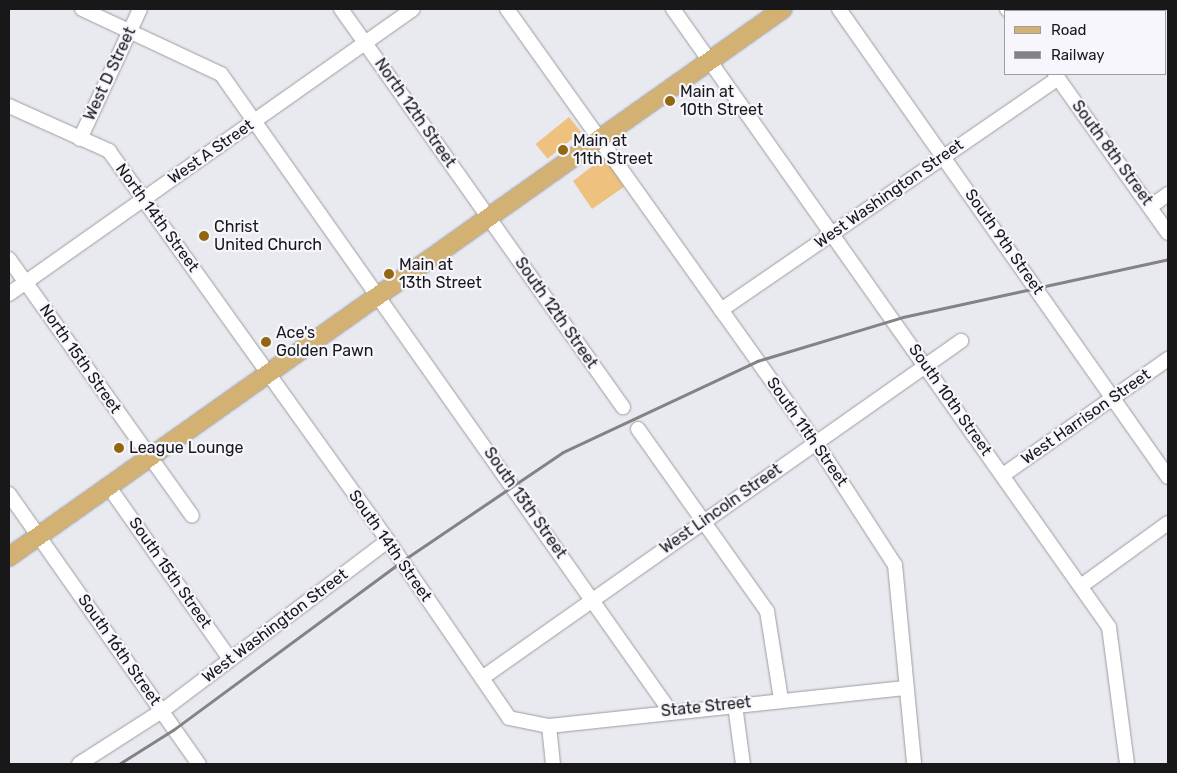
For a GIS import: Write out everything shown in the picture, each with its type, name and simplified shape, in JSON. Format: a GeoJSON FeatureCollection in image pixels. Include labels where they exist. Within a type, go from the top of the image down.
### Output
{"type":"FeatureCollection","features":[{"type":"Feature","properties":{"kind":"main road"},"geometry":{"type":"LineString","coordinates":[[9,557],[380,297],[597,140],[783,9]]}},
{"type":"Feature","properties":{"kind":"street","name":"South 13th Street"},"geometry":{"type":"LineString","coordinates":[[82,9],[221,74],[670,711]]}},
{"type":"Feature","properties":{"kind":"street","name":"West D Street"},"geometry":{"type":"LineString","coordinates":[[80,138],[140,9]]}},
{"type":"Feature","properties":{"kind":"street","name":"North 12th Street"},"geometry":{"type":"LineString","coordinates":[[341,9],[489,218]]}},
{"type":"Feature","properties":{"kind":"street","name":"West A Street"},"geometry":{"type":"LineString","coordinates":[[9,294],[414,9]]}},
{"type":"Feature","properties":{"kind":"street","name":"South 11th Street"},"geometry":{"type":"LineString","coordinates":[[506,9],[597,140],[816,443],[895,564],[914,764]]}},
{"type":"Feature","properties":{"kind":"street","name":"South 10th Street"},"geometry":{"type":"LineString","coordinates":[[673,9],[1109,627],[1127,764]]}},
{"type":"Feature","properties":{"kind":"street","name":"South 9th Street"},"geometry":{"type":"LineString","coordinates":[[839,9],[1168,477]]}},
{"type":"Feature","properties":{"kind":"street","name":"West Washington Street"},"geometry":{"type":"LineString","coordinates":[[721,310],[1056,76]]}},
{"type":"Feature","properties":{"kind":"street","name":"South 8th Street"},"geometry":{"type":"LineString","coordinates":[[1056,76],[1168,232]]}},
{"type":"Feature","properties":{"kind":"street","name":"North 14th Street"},"geometry":{"type":"LineString","coordinates":[[9,106],[109,151],[269,375]]}},
{"type":"Feature","properties":{"kind":"street"},"geometry":{"type":"LineString","coordinates":[[1150,207],[1168,194]]}},
{"type":"Feature","properties":{"kind":"street","name":"South 12th Street"},"geometry":{"type":"LineString","coordinates":[[489,218],[623,408]]}},
{"type":"Feature","properties":{"kind":"street","name":"North 15th Street"},"geometry":{"type":"LineString","coordinates":[[9,259],[192,516]]}},
{"type":"Feature","properties":{"kind":"street","name":"West Lincoln Street"},"geometry":{"type":"LineString","coordinates":[[482,678],[961,341]]}},
{"type":"Feature","properties":{"kind":"street","name":"West Harrison Street"},"geometry":{"type":"LineString","coordinates":[[1003,475],[1168,359]]}},
{"type":"Feature","properties":{"kind":"street","name":"South 14th Street"},"geometry":{"type":"LineString","coordinates":[[269,375],[388,541],[509,718]]}},
{"type":"Feature","properties":{"kind":"street"},"geometry":{"type":"LineString","coordinates":[[638,429],[767,612],[781,699]]}},
{"type":"Feature","properties":{"kind":"street","name":"South 15th Street"},"geometry":{"type":"LineString","coordinates":[[109,487],[230,659]]}},
{"type":"Feature","properties":{"kind":"street","name":"South 16th Street"},"geometry":{"type":"LineString","coordinates":[[9,494],[199,764]]}},
{"type":"Feature","properties":{"kind":"street"},"geometry":{"type":"LineString","coordinates":[[1080,586],[1168,523]]}},
{"type":"Feature","properties":{"kind":"street","name":"West Washington Street"},"geometry":{"type":"LineString","coordinates":[[79,764],[162,711],[388,541]]}},
{"type":"Feature","properties":{"kind":"street","name":"State Street"},"geometry":{"type":"LineString","coordinates":[[509,718],[549,726],[781,699],[906,688]]}},
{"type":"Feature","properties":{"kind":"street"},"geometry":{"type":"LineString","coordinates":[[735,705],[743,764]]}},
{"type":"Feature","properties":{"kind":"street"},"geometry":{"type":"LineString","coordinates":[[549,726],[553,764]]}},
{"type":"Feature","properties":{"kind":"shaded area"},"geometry":{"type":"Polygon","coordinates":[[[569,117],[581,132],[548,159],[536,144],[569,117]]]}},
{"type":"Feature","properties":{"kind":"shaded area"},"geometry":{"type":"Polygon","coordinates":[[[607,155],[624,187],[592,209],[573,181],[607,155]]]}},
{"type":"Feature","properties":{"kind":"railway"},"geometry":{"type":"LineString","coordinates":[[119,764],[173,730],[402,561],[563,452],[757,361],[903,317],[1168,259]]}},
{"type":"Feature","properties":{"kind":"place","name":"Main at 10th Street"},"geometry":{"type":"Point","coordinates":[670,101]}},
{"type":"Feature","properties":{"kind":"place","name":"Main at 11th Street"},"geometry":{"type":"Point","coordinates":[563,150]}},
{"type":"Feature","properties":{"kind":"place","name":"Christ United Church"},"geometry":{"type":"Point","coordinates":[204,236]}},
{"type":"Feature","properties":{"kind":"place","name":"Main at 13th Street"},"geometry":{"type":"Point","coordinates":[389,274]}},
{"type":"Feature","properties":{"kind":"place","name":"Ace's Golden Pawn"},"geometry":{"type":"Point","coordinates":[266,342]}},
{"type":"Feature","properties":{"kind":"place","name":"League Lounge"},"geometry":{"type":"Point","coordinates":[119,448]}}]}
